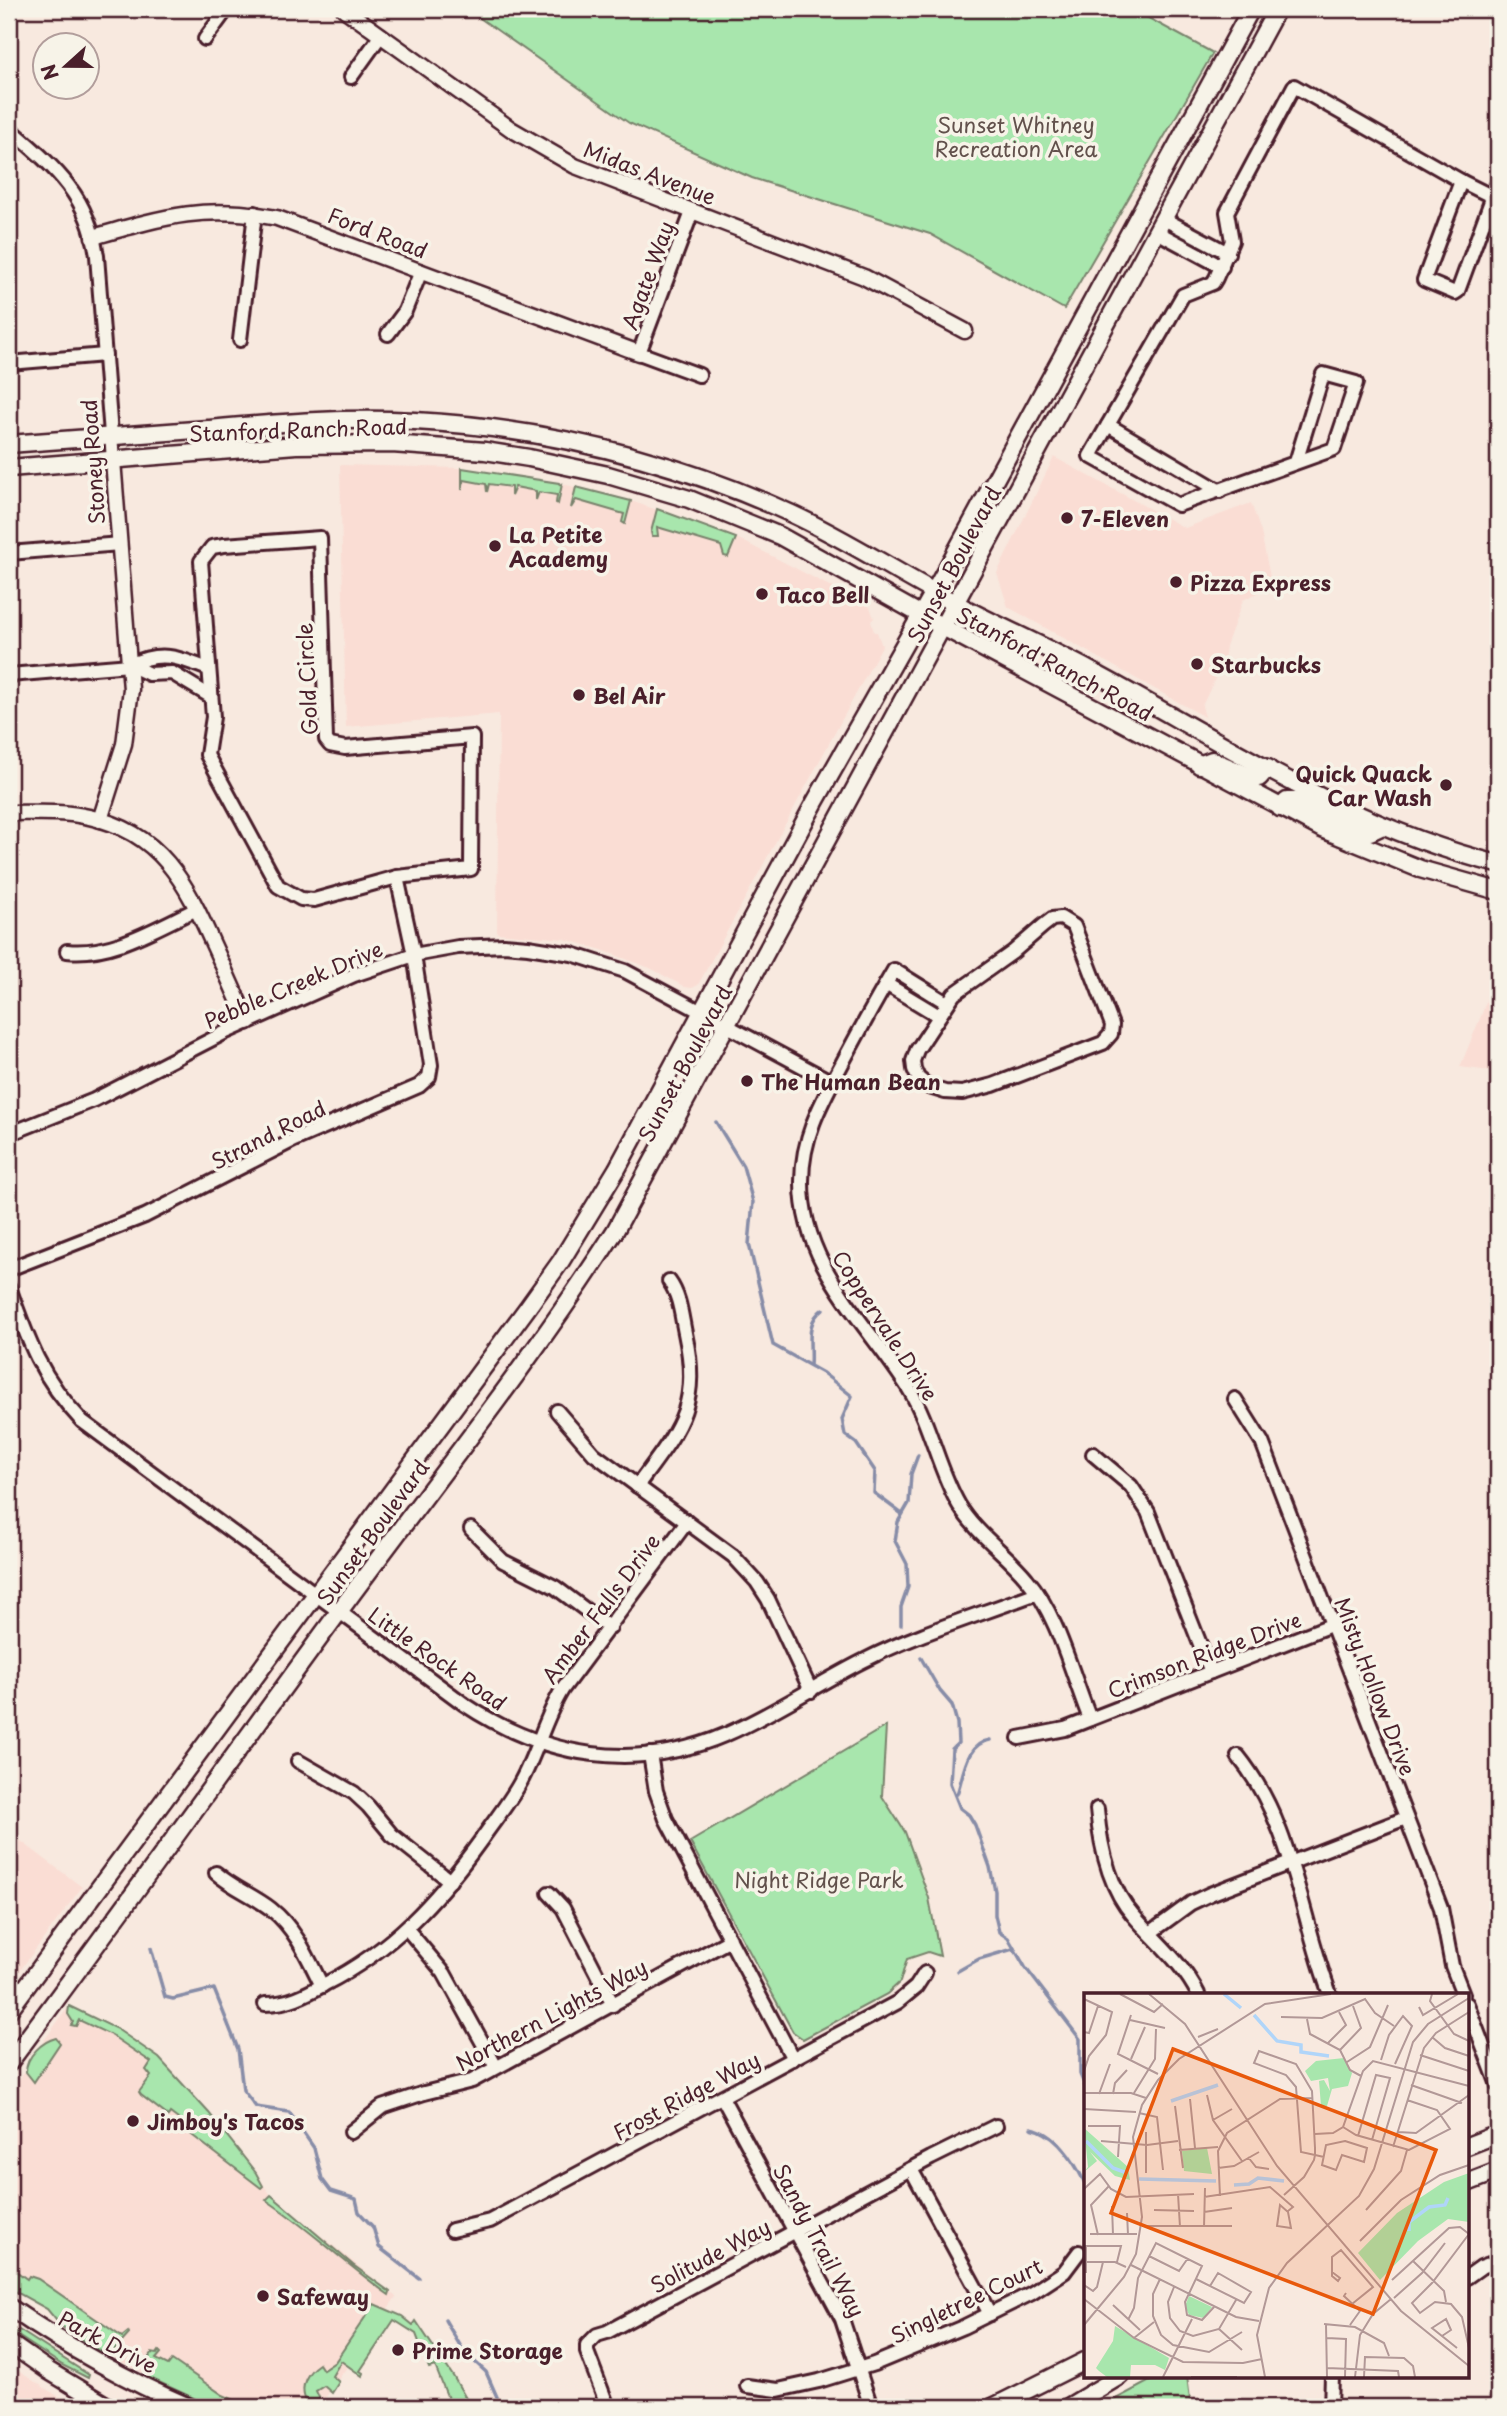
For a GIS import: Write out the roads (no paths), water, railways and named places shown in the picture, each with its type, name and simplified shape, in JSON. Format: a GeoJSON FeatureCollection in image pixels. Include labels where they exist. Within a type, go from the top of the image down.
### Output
{"type":"FeatureCollection","features":[{"type":"Feature","properties":{"kind":"main road","name":"Sunset Boulevard"},"geometry":{"type":"LineString","coordinates":[[9,2010],[561,1261],[617,1169],[820,793],[934,592],[1251,9]]}},
{"type":"Feature","properties":{"kind":"main road","name":"Sunset Boulevard"},"geometry":{"type":"LineString","coordinates":[[9,2063],[585,1278],[643,1182],[1277,9]]}},
{"type":"Feature","properties":{"kind":"main road","name":"Stanford Ranch Road"},"geometry":{"type":"LineString","coordinates":[[9,444],[295,422],[391,420],[491,428],[613,451],[700,477],[801,518],[956,604],[1086,668],[1323,798],[1383,826],[1498,864]]}},
{"type":"Feature","properties":{"kind":"main road","name":"Stanford Ranch Road"},"geometry":{"type":"LineString","coordinates":[[9,468],[296,445],[405,444],[529,458],[573,466],[650,487],[713,508],[780,536],[1199,765],[1366,849],[1420,869],[1498,891]]}},
{"type":"Feature","properties":{"kind":"main road"},"geometry":{"type":"LineString","coordinates":[[613,451],[638,471],[650,487],[700,477]]}},
{"type":"Feature","properties":{"kind":"main road"},"geometry":{"type":"LineString","coordinates":[[1199,765],[1212,760],[1254,778],[1259,778],[1268,768]]}},
{"type":"Feature","properties":{"kind":"main road"},"geometry":{"type":"LineString","coordinates":[[1280,808],[1287,801],[1296,801],[1363,832],[1383,826]]}},
{"type":"Feature","properties":{"kind":"main road"},"geometry":{"type":"LineString","coordinates":[[1468,2146],[1498,2134]]}},
{"type":"Feature","properties":{"kind":"main road"},"geometry":{"type":"LineString","coordinates":[[1468,2183],[1498,2171]]}},
{"type":"Feature","properties":{"kind":"main road","name":"Park Drive"},"geometry":{"type":"LineString","coordinates":[[9,2307],[57,2340],[189,2407]]}},
{"type":"Feature","properties":{"kind":"main road"},"geometry":{"type":"LineString","coordinates":[[9,2343],[109,2407]]}},
{"type":"Feature","properties":{"kind":"main road"},"geometry":{"type":"LineString","coordinates":[[993,2407],[1084,2362]]}},
{"type":"Feature","properties":{"kind":"main road"},"geometry":{"type":"LineString","coordinates":[[1068,2407],[1117,2378]]}},
{"type":"Feature","properties":{"kind":"street"},"geometry":{"type":"LineString","coordinates":[[205,39],[226,9]]}},
{"type":"Feature","properties":{"kind":"street","name":"Midas Avenue"},"geometry":{"type":"LineString","coordinates":[[344,9],[511,129],[575,166],[864,277],[965,331]]}},
{"type":"Feature","properties":{"kind":"street"},"geometry":{"type":"LineString","coordinates":[[351,77],[382,36]]}},
{"type":"Feature","properties":{"kind":"street"},"geometry":{"type":"LineString","coordinates":[[1296,462],[1323,374],[1356,383],[1334,449],[1178,505],[1090,456],[1182,295],[1213,283],[1222,267],[1233,234],[1227,212],[1294,86],[1493,197]]}},
{"type":"Feature","properties":{"kind":"street","name":"Stoney Road"},"geometry":{"type":"LineString","coordinates":[[9,128],[67,182],[81,203],[93,237],[112,436],[131,689],[127,727],[100,820]]}},
{"type":"Feature","properties":{"kind":"street"},"geometry":{"type":"LineString","coordinates":[[1461,181],[1424,280],[1455,293],[1498,182]]}},
{"type":"Feature","properties":{"kind":"street","name":"Agate Way"},"geometry":{"type":"LineString","coordinates":[[639,353],[692,212]]}},
{"type":"Feature","properties":{"kind":"street","name":"Ford Road"},"geometry":{"type":"LineString","coordinates":[[93,237],[186,213],[254,213],[301,225],[639,353]]}},
{"type":"Feature","properties":{"kind":"street"},"geometry":{"type":"LineString","coordinates":[[240,340],[254,213]]}},
{"type":"Feature","properties":{"kind":"street"},"geometry":{"type":"LineString","coordinates":[[1161,226],[1228,253]]}},
{"type":"Feature","properties":{"kind":"street"},"geometry":{"type":"LineString","coordinates":[[1161,226],[1222,267]]}},
{"type":"Feature","properties":{"kind":"street"},"geometry":{"type":"LineString","coordinates":[[388,334],[405,311],[421,271]]}},
{"type":"Feature","properties":{"kind":"street"},"geometry":{"type":"LineString","coordinates":[[639,353],[699,375]]}},
{"type":"Feature","properties":{"kind":"street"},"geometry":{"type":"LineString","coordinates":[[9,363],[105,355]]}},
{"type":"Feature","properties":{"kind":"street"},"geometry":{"type":"LineString","coordinates":[[1108,425],[1220,491]]}},
{"type":"Feature","properties":{"kind":"street","name":"Gold Circle"},"geometry":{"type":"LineString","coordinates":[[320,538],[324,736],[329,744],[345,748],[472,737],[471,869],[397,877],[314,900],[301,899],[278,886],[207,755],[213,717],[208,669],[201,561],[212,547],[320,538]]}},
{"type":"Feature","properties":{"kind":"street"},"geometry":{"type":"LineString","coordinates":[[9,553],[120,544]]}},
{"type":"Feature","properties":{"kind":"street"},"geometry":{"type":"LineString","coordinates":[[9,675],[130,665],[143,658],[166,656],[208,669]]}},
{"type":"Feature","properties":{"kind":"street"},"geometry":{"type":"LineString","coordinates":[[130,665],[149,674],[172,673],[210,696]]}},
{"type":"Feature","properties":{"kind":"street"},"geometry":{"type":"LineString","coordinates":[[9,813],[61,814],[100,820],[136,836],[162,856],[181,879],[197,909],[248,1022]]}},
{"type":"Feature","properties":{"kind":"street"},"geometry":{"type":"LineString","coordinates":[[397,877],[415,955]]}},
{"type":"Feature","properties":{"kind":"street"},"geometry":{"type":"LineString","coordinates":[[67,951],[83,953],[116,945],[197,909]]}},
{"type":"Feature","properties":{"kind":"street"},"geometry":{"type":"LineString","coordinates":[[1061,918],[1074,926],[1078,934],[1112,1025],[1111,1034],[1095,1048],[973,1091],[953,1093],[938,1091],[923,1083],[914,1069],[915,1055],[939,1016],[947,1003],[965,985],[1002,960],[1052,919],[1061,918]]}},
{"type":"Feature","properties":{"kind":"street","name":"Pebble Creek Drive"},"geometry":{"type":"LineString","coordinates":[[9,1134],[94,1100],[248,1022],[364,971],[415,955],[458,947],[504,945],[559,951],[625,971],[832,1082]]}},
{"type":"Feature","properties":{"kind":"street","name":"Strand Road"},"geometry":{"type":"LineString","coordinates":[[9,1269],[157,1211],[294,1140],[419,1086],[429,1077],[431,1065],[415,955]]}},
{"type":"Feature","properties":{"kind":"street","name":"Coppervale Drive"},"geometry":{"type":"LineString","coordinates":[[917,985],[894,970],[814,1117],[804,1154],[803,1200],[811,1241],[837,1290],[910,1390],[960,1506],[986,1540],[1027,1578],[1037,1593],[1054,1627],[1090,1719]]}},
{"type":"Feature","properties":{"kind":"street"},"geometry":{"type":"LineString","coordinates":[[886,984],[939,1016]]}},
{"type":"Feature","properties":{"kind":"street"},"geometry":{"type":"LineString","coordinates":[[909,998],[917,985],[947,1003]]}},
{"type":"Feature","properties":{"kind":"street"},"geometry":{"type":"LineString","coordinates":[[637,1486],[673,1436],[686,1409],[690,1393],[692,1378],[689,1349],[679,1301],[669,1281]]}},
{"type":"Feature","properties":{"kind":"street","name":"Little Rock Road"},"geometry":{"type":"LineString","coordinates":[[9,1287],[41,1369],[82,1421],[483,1716],[504,1729],[571,1752],[611,1756],[650,1754],[681,1749],[728,1734],[811,1692],[867,1659],[1037,1593]]}},
{"type":"Feature","properties":{"kind":"street","name":"Misty Hollow Drive"},"geometry":{"type":"LineString","coordinates":[[1236,1399],[1262,1442],[1441,1908],[1450,1959],[1463,1993]]}},
{"type":"Feature","properties":{"kind":"street"},"geometry":{"type":"LineString","coordinates":[[557,1411],[594,1454],[733,1556],[757,1582],[776,1615],[811,1692]]}},
{"type":"Feature","properties":{"kind":"street"},"geometry":{"type":"LineString","coordinates":[[1093,1454],[1131,1486],[1148,1512],[1211,1672]]}},
{"type":"Feature","properties":{"kind":"street","name":"Amber Falls Drive"},"geometry":{"type":"LineString","coordinates":[[265,2004],[297,1999],[372,1957],[407,1929],[450,1881],[519,1785],[557,1698],[687,1522]]}},
{"type":"Feature","properties":{"kind":"street"},"geometry":{"type":"LineString","coordinates":[[471,1529],[503,1561],[555,1587],[610,1628]]}},
{"type":"Feature","properties":{"kind":"street","name":"Crimson Ridge Drive"},"geometry":{"type":"LineString","coordinates":[[1019,1738],[1052,1733],[1331,1625]]}},
{"type":"Feature","properties":{"kind":"street"},"geometry":{"type":"LineString","coordinates":[[650,1754],[656,1791],[666,1819],[793,2059]]}},
{"type":"Feature","properties":{"kind":"street"},"geometry":{"type":"LineString","coordinates":[[1238,1756],[1261,1788],[1291,1862],[1301,1890],[1315,1952],[1330,1993]]}},
{"type":"Feature","properties":{"kind":"street"},"geometry":{"type":"LineString","coordinates":[[298,1761],[354,1793],[392,1835],[450,1881]]}},
{"type":"Feature","properties":{"kind":"street"},"geometry":{"type":"LineString","coordinates":[[1097,1809],[1099,1831],[1110,1871],[1130,1913],[1182,1968],[1197,1993]]}},
{"type":"Feature","properties":{"kind":"street"},"geometry":{"type":"LineString","coordinates":[[1150,1933],[1191,1903],[1406,1818]]}},
{"type":"Feature","properties":{"kind":"street"},"geometry":{"type":"LineString","coordinates":[[216,1873],[272,1910],[285,1923],[306,1951],[322,1986]]}},
{"type":"Feature","properties":{"kind":"street"},"geometry":{"type":"LineString","coordinates":[[549,1893],[563,1908],[613,2005]]}},
{"type":"Feature","properties":{"kind":"street"},"geometry":{"type":"LineString","coordinates":[[407,1929],[449,1980],[496,2067]]}},
{"type":"Feature","properties":{"kind":"street","name":"Northern Lights Way"},"geometry":{"type":"LineString","coordinates":[[351,2132],[382,2107],[462,2084],[730,1940]]}},
{"type":"Feature","properties":{"kind":"street","name":"Frost Ridge Way"},"geometry":{"type":"LineString","coordinates":[[452,2230],[490,2221],[898,2002],[916,1987],[925,1973]]}},
{"type":"Feature","properties":{"kind":"street"},"geometry":{"type":"LineString","coordinates":[[1468,2007],[1498,2085]]}},
{"type":"Feature","properties":{"kind":"street","name":"Sandy Trail Way"},"geometry":{"type":"LineString","coordinates":[[722,2097],[842,2319],[871,2407]]}},
{"type":"Feature","properties":{"kind":"street","name":"Solitude Way"},"geometry":{"type":"LineString","coordinates":[[608,2407],[588,2359],[587,2345],[591,2339],[996,2126]]}},
{"type":"Feature","properties":{"kind":"street"},"geometry":{"type":"LineString","coordinates":[[911,2169],[990,2314]]}},
{"type":"Feature","properties":{"kind":"street","name":"Singletree Court"},"geometry":{"type":"LineString","coordinates":[[747,2386],[779,2390],[859,2369],[941,2337],[1050,2283],[1064,2272],[1079,2252]]}},
{"type":"Feature","properties":{"kind":"street"},"geometry":{"type":"LineString","coordinates":[[1468,2276],[1481,2267],[1498,2261]]}},
{"type":"Feature","properties":{"kind":"street"},"geometry":{"type":"LineString","coordinates":[[1331,2407],[1332,2378]]}},
{"type":"Feature","properties":{"kind":"waterway"},"geometry":{"type":"LineString","coordinates":[[716,1122],[743,1166],[753,1202],[749,1244],[773,1345],[823,1373],[852,1396],[842,1419],[845,1435],[856,1443],[875,1471],[874,1493],[902,1514]]}},
{"type":"Feature","properties":{"kind":"waterway"},"geometry":{"type":"LineString","coordinates":[[810,1365],[811,1327],[823,1309]]}},
{"type":"Feature","properties":{"kind":"waterway"},"geometry":{"type":"LineString","coordinates":[[901,1625],[901,1607],[908,1587],[907,1564],[895,1541],[898,1522],[909,1503],[911,1474],[918,1455]]}},
{"type":"Feature","properties":{"kind":"waterway"},"geometry":{"type":"LineString","coordinates":[[921,1658],[940,1691],[952,1705],[957,1723],[958,1743],[952,1749],[950,1783],[960,1808],[969,1815],[975,1825],[990,1867],[999,1932],[1008,1938],[1025,1967],[1080,2039],[1080,2074],[1084,2084]]}},
{"type":"Feature","properties":{"kind":"waterway"},"geometry":{"type":"LineString","coordinates":[[957,1794],[970,1754],[975,1747],[990,1740]]}},
{"type":"Feature","properties":{"kind":"waterway"},"geometry":{"type":"LineString","coordinates":[[151,1948],[165,1997],[173,1999],[214,1989],[238,2049],[243,2090],[256,2107],[289,2112],[314,2148],[322,2179],[331,2191],[356,2199],[359,2212],[373,2227],[379,2247],[419,2278]]}},
{"type":"Feature","properties":{"kind":"waterway"},"geometry":{"type":"LineString","coordinates":[[958,1971],[979,1959],[1013,1949]]}},
{"type":"Feature","properties":{"kind":"waterway"},"geometry":{"type":"LineString","coordinates":[[1031,2128],[1049,2136],[1064,2149],[1084,2181]]}},
{"type":"Feature","properties":{"kind":"waterway"},"geometry":{"type":"LineString","coordinates":[[445,2320],[464,2352],[486,2372],[497,2397],[498,2407]]}},
{"type":"Feature","properties":{"kind":"place","name":"7-Eleven"},"geometry":{"type":"Point","coordinates":[1067,518]}},
{"type":"Feature","properties":{"kind":"place","name":"La Petite Academy"},"geometry":{"type":"Point","coordinates":[495,546]}},
{"type":"Feature","properties":{"kind":"place","name":"Pizza Express"},"geometry":{"type":"Point","coordinates":[1176,582]}},
{"type":"Feature","properties":{"kind":"place","name":"Taco Bell"},"geometry":{"type":"Point","coordinates":[762,594]}},
{"type":"Feature","properties":{"kind":"place","name":"Starbucks"},"geometry":{"type":"Point","coordinates":[1197,664]}},
{"type":"Feature","properties":{"kind":"place","name":"Bel Air"},"geometry":{"type":"Point","coordinates":[579,695]}},
{"type":"Feature","properties":{"kind":"place","name":"Quick Quack Car Wash"},"geometry":{"type":"Point","coordinates":[1446,785]}},
{"type":"Feature","properties":{"kind":"place","name":"The Human Bean"},"geometry":{"type":"Point","coordinates":[747,1081]}},
{"type":"Feature","properties":{"kind":"place","name":"Jimboy's Tacos"},"geometry":{"type":"Point","coordinates":[133,2121]}},
{"type":"Feature","properties":{"kind":"place","name":"Safeway"},"geometry":{"type":"Point","coordinates":[263,2296]}},
{"type":"Feature","properties":{"kind":"place","name":"Prime Storage"},"geometry":{"type":"Point","coordinates":[398,2350]}},
{"type":"Feature","properties":{"kind":"park label","name":"Sunset Whitney Recreation Area"},"geometry":{"type":"Point","coordinates":[1016,136]}},
{"type":"Feature","properties":{"kind":"park label","name":"Night Ridge Park"},"geometry":{"type":"Point","coordinates":[819,1879]}}]}
